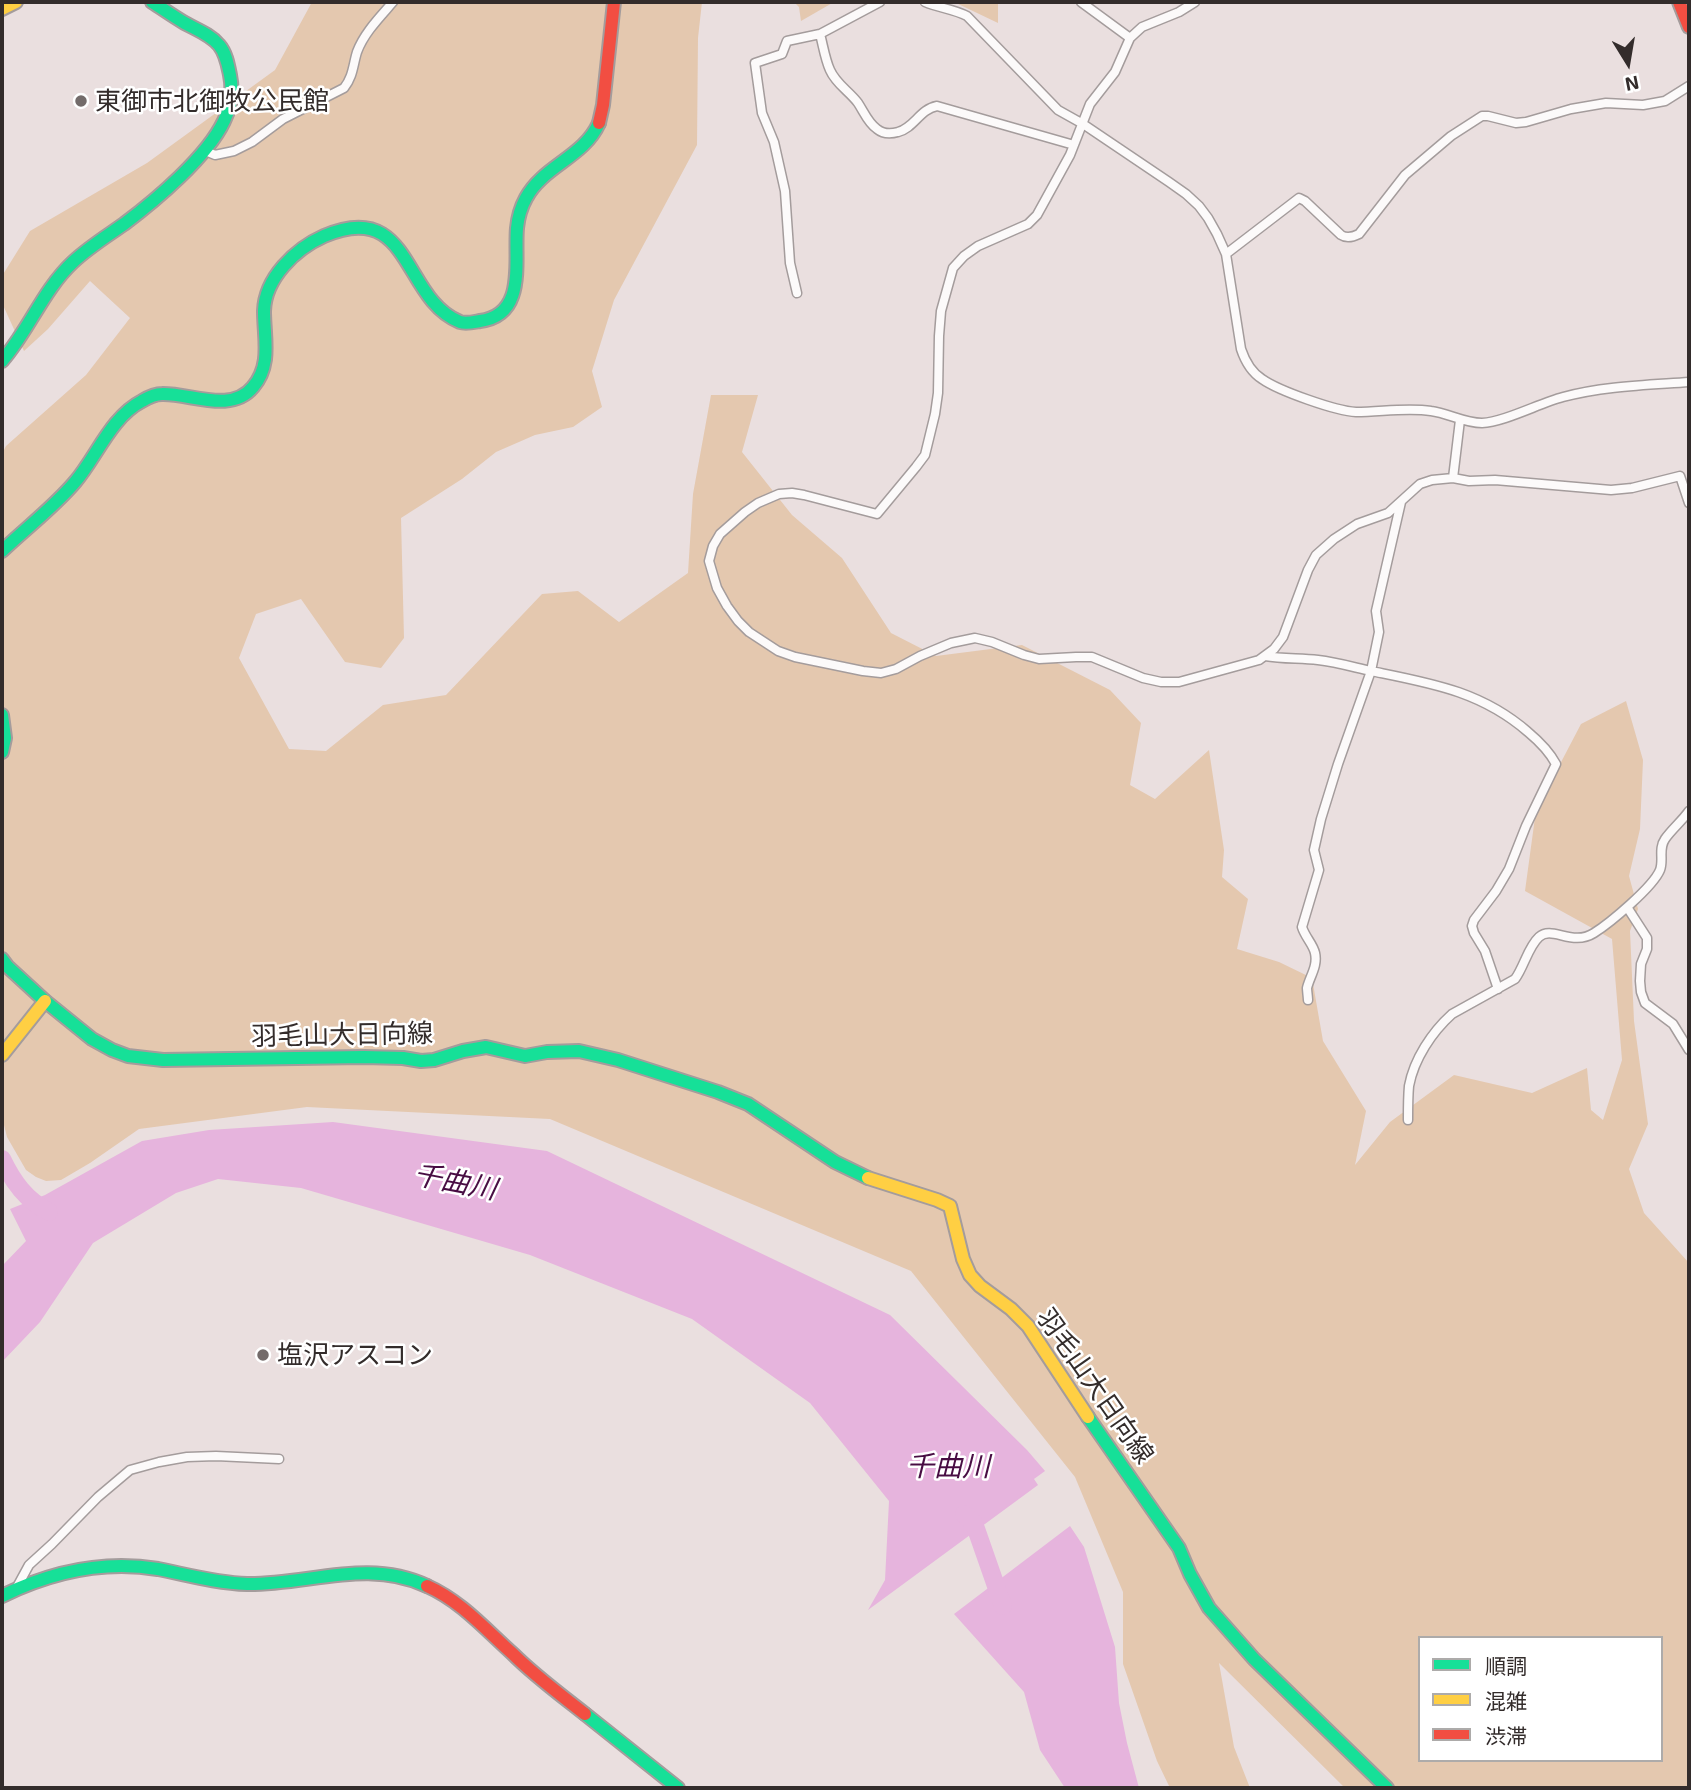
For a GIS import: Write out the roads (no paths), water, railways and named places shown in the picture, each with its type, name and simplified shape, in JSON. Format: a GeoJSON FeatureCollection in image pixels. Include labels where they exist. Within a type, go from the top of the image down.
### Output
{"type":"FeatureCollection","features":[{"type":"Feature","properties":{"kind":"main road"},"geometry":{"type":"LineString","coordinates":[[2,9],[16,2]]}},
{"type":"Feature","properties":{"kind":"main road"},"geometry":{"type":"LineString","coordinates":[[2,361],[70,265],[136,215],[203,150],[216,136],[224,121],[231,96],[227,58],[219,46],[206,35],[152,2]]}},
{"type":"Feature","properties":{"kind":"main road"},"geometry":{"type":"LineString","coordinates":[[2,551],[66,492],[92,460],[111,429],[134,405],[153,395],[223,400],[242,397],[251,389],[258,380],[266,359],[265,301],[276,275],[289,260],[325,236],[355,226],[377,229],[397,246],[434,304],[444,315],[456,321],[480,323],[504,309],[516,289],[517,226],[527,196],[546,175],[585,144],[600,121],[614,2]]}},
{"type":"Feature","properties":{"kind":"main road"},"geometry":{"type":"LineString","coordinates":[[1679,2],[1689,27]]}},
{"type":"Feature","properties":{"kind":"main road"},"geometry":{"type":"LineString","coordinates":[[2,715],[5,738],[2,752]]}},
{"type":"Feature","properties":{"kind":"main road","name":"羽毛山大日向線"},"geometry":{"type":"LineString","coordinates":[[2,959],[45,1001],[92,1039],[112,1051],[128,1056],[144,1059],[240,1060],[364,1057],[421,1061],[485,1047],[525,1056],[579,1051],[618,1060],[748,1104],[835,1162],[876,1182],[950,1206],[956,1220],[963,1260],[971,1277],[1016,1312],[1028,1326],[1179,1548],[1189,1574],[1209,1608],[1254,1659],[1387,1788]]}},
{"type":"Feature","properties":{"kind":"main road"},"geometry":{"type":"LineString","coordinates":[[2,1055],[45,1001]]}},
{"type":"Feature","properties":{"kind":"main road"},"geometry":{"type":"LineString","coordinates":[[2,1596],[17,1588],[74,1570],[133,1566],[228,1583],[249,1584],[274,1584],[346,1573],[399,1575],[427,1586],[455,1602],[526,1667],[678,1788]]}},
{"type":"Feature","properties":{"kind":"street"},"geometry":{"type":"LineString","coordinates":[[203,150],[215,155],[234,150],[252,142],[283,119],[344,88],[349,81],[357,51],[393,2]]}},
{"type":"Feature","properties":{"kind":"street"},"geometry":{"type":"LineString","coordinates":[[797,293],[790,263],[785,191],[774,142],[762,113],[755,63],[782,54],[787,41],[820,33],[880,2]]}},
{"type":"Feature","properties":{"kind":"street"},"geometry":{"type":"LineString","coordinates":[[925,2],[967,16],[1058,110],[1186,194],[1208,218],[1226,254],[1244,358],[1251,370],[1261,379],[1283,390],[1339,410],[1430,411],[1482,423],[1585,392],[1689,382]]}},
{"type":"Feature","properties":{"kind":"street"},"geometry":{"type":"LineString","coordinates":[[1081,2],[1130,38]]}},
{"type":"Feature","properties":{"kind":"street"},"geometry":{"type":"LineString","coordinates":[[1195,2],[1179,12],[1142,27],[1130,38],[1115,72],[1090,104],[1074,145],[1037,215],[1028,224],[978,246],[953,268],[941,311],[938,393],[925,455],[877,513],[792,493],[758,503],[720,534],[709,561],[717,588],[738,621],[768,646],[785,654],[863,671],[881,673],[896,669],[951,643],[975,638],[1039,659],[1091,657],[1143,678],[1179,682],[1259,660],[1274,649],[1283,637],[1316,555],[1357,524],[1388,513],[1420,484],[1453,478],[1611,490],[1632,488],[1680,476],[1689,503]]}},
{"type":"Feature","properties":{"kind":"street"},"geometry":{"type":"LineString","coordinates":[[820,33],[830,70],[837,82],[856,100],[875,129],[883,133],[899,132],[908,128],[931,107],[937,106],[1074,145]]}},
{"type":"Feature","properties":{"kind":"street"},"geometry":{"type":"LineString","coordinates":[[1226,254],[1299,198],[1344,237],[1359,234],[1405,175],[1451,136],[1482,116],[1516,123],[1527,122],[1571,109],[1606,103],[1643,105],[1665,101],[1689,86]]}},
{"type":"Feature","properties":{"kind":"street"},"geometry":{"type":"LineString","coordinates":[[1453,478],[1460,419]]}},
{"type":"Feature","properties":{"kind":"street"},"geometry":{"type":"LineString","coordinates":[[1308,1000],[1307,989],[1315,969],[1316,957],[1302,927],[1319,870],[1314,850],[1338,764],[1371,671],[1379,632],[1376,611],[1401,502]]}},
{"type":"Feature","properties":{"kind":"street"},"geometry":{"type":"LineString","coordinates":[[1265,656],[1319,660],[1454,689],[1515,720],[1550,754],[1556,764],[1509,869],[1472,926],[1485,951],[1498,989]]}},
{"type":"Feature","properties":{"kind":"street"},"geometry":{"type":"LineString","coordinates":[[1408,1119],[1409,1089],[1415,1066],[1446,1019],[1515,979],[1539,937],[1545,933],[1573,939],[1583,938],[1593,934],[1627,907],[1660,869],[1660,851],[1664,840],[1689,811]]}},
{"type":"Feature","properties":{"kind":"street"},"geometry":{"type":"LineString","coordinates":[[1627,907],[1647,938],[1640,981],[1645,1003],[1673,1024],[1689,1050]]}},
{"type":"Feature","properties":{"kind":"street"},"geometry":{"type":"LineString","coordinates":[[17,1588],[29,1565],[130,1469],[187,1457],[279,1459]]}},
{"type":"Feature","properties":{"kind":"water","name":"千曲川"},"geometry":{"type":"Polygon","coordinates":[[[333,1122],[547,1151],[890,1315],[1027,1450],[1045,1471],[1034,1479],[1038,1485],[868,1610],[885,1580],[889,1501],[810,1403],[692,1319],[530,1255],[301,1188],[218,1179],[176,1193],[93,1243],[40,1322],[2,1362],[2,1266],[26,1241],[10,1209],[45,1195],[142,1141],[209,1130],[333,1122]]]}},
{"type":"Feature","properties":{"kind":"water"},"geometry":{"type":"Polygon","coordinates":[[[1070,1526],[1084,1547],[1115,1647],[1119,1703],[1139,1788],[1065,1788],[1040,1750],[1024,1692],[954,1614],[1070,1526]]]}},
{"type":"Feature","properties":{"kind":"waterway"},"geometry":{"type":"LineString","coordinates":[[2,1159],[21,1190],[49,1212]]}},
{"type":"Feature","properties":{"kind":"waterway","name":"千曲川"},"geometry":{"type":"LineString","coordinates":[[964,1514],[974,1523],[1003,1606]]}},
{"type":"Feature","properties":{"kind":"place","name":"東御市北御牧公民館"},"geometry":{"type":"Point","coordinates":[81,101]}},
{"type":"Feature","properties":{"kind":"place","name":"塩沢アスコン"},"geometry":{"type":"Point","coordinates":[263,1355]}}]}
